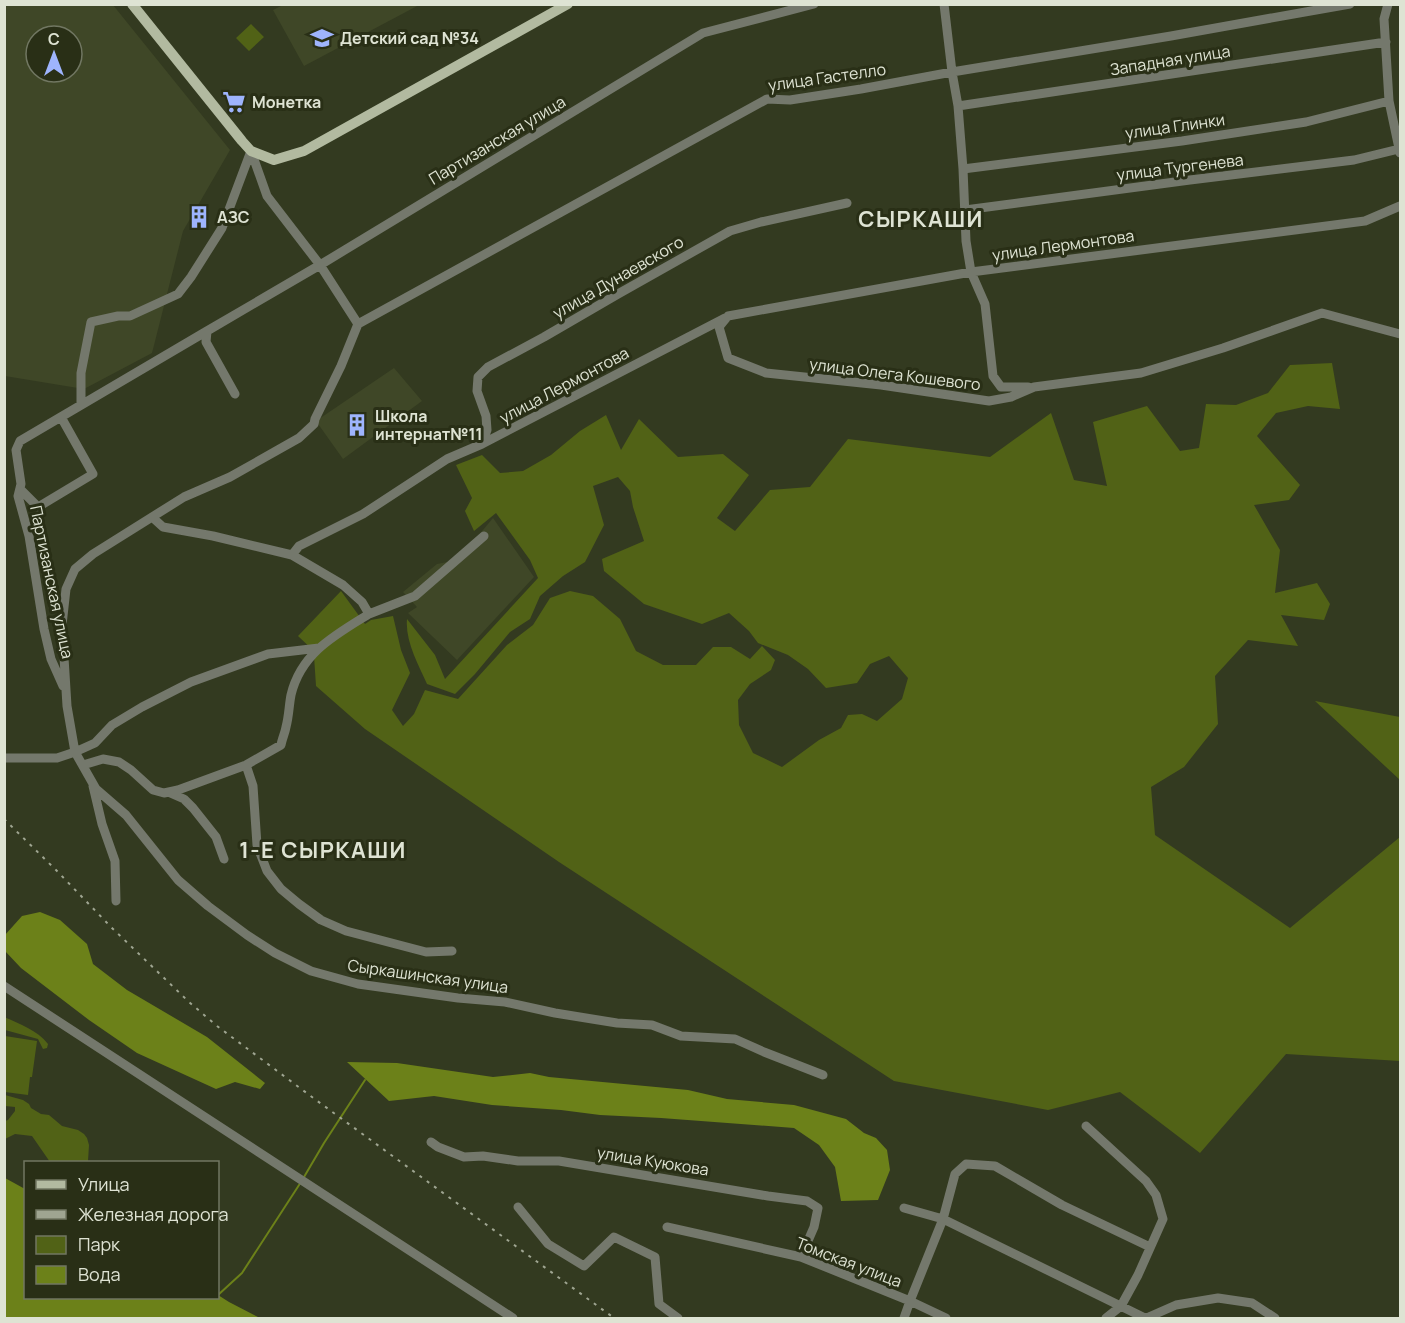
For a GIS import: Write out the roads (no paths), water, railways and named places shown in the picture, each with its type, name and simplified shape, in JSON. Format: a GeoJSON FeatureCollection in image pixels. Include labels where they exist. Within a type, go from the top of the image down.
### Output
{"type":"FeatureCollection","features":[{"type":"Feature","properties":{"kind":"main road"},"geometry":{"type":"LineString","coordinates":[[132,4],[251,151],[274,160],[304,151],[568,4]]}},
{"type":"Feature","properties":{"kind":"street","name":"Партизанская улица"},"geometry":{"type":"LineString","coordinates":[[66,693],[51,659],[29,536],[18,496],[21,484],[16,450],[20,441],[320,265],[702,33],[814,4]]}},
{"type":"Feature","properties":{"kind":"street"},"geometry":{"type":"LineString","coordinates":[[944,4],[958,106],[966,241],[971,272],[985,303],[993,375],[1001,387],[1034,387]]}},
{"type":"Feature","properties":{"kind":"street","name":"улица Гастелло"},"geometry":{"type":"LineString","coordinates":[[358,324],[767,99],[790,100],[861,89],[1350,4]]}},
{"type":"Feature","properties":{"kind":"street"},"geometry":{"type":"LineString","coordinates":[[1388,4],[1384,19],[1389,101],[1400,152]]}},
{"type":"Feature","properties":{"kind":"street","name":"Западная улица"},"geometry":{"type":"LineString","coordinates":[[958,106],[1386,42]]}},
{"type":"Feature","properties":{"kind":"street","name":"улица Глинки"},"geometry":{"type":"LineString","coordinates":[[963,169],[1182,141],[1306,122],[1389,101]]}},
{"type":"Feature","properties":{"kind":"street"},"geometry":{"type":"LineString","coordinates":[[75,752],[66,693],[62,625],[66,589],[75,569],[93,554],[184,497],[230,477],[299,438],[314,424],[342,366],[358,324],[320,265],[267,196],[251,151]]}},
{"type":"Feature","properties":{"kind":"street"},"geometry":{"type":"LineString","coordinates":[[81,405],[81,373],[91,322],[118,316],[130,316],[178,294],[222,228],[251,151]]}},
{"type":"Feature","properties":{"kind":"street","name":"улица Тургенева"},"geometry":{"type":"LineString","coordinates":[[964,210],[1354,160],[1400,152]]}},
{"type":"Feature","properties":{"kind":"street","name":"улица Дунаевского"},"geometry":{"type":"LineString","coordinates":[[482,444],[487,430],[486,416],[477,391],[478,377],[488,367],[729,231],[848,202]]}},
{"type":"Feature","properties":{"kind":"street","name":"улица Лермонтова"},"geometry":{"type":"LineString","coordinates":[[292,555],[299,546],[363,514],[447,459],[482,444],[728,316],[971,272],[1365,221],[1401,206]]}},
{"type":"Feature","properties":{"kind":"street","name":"улица Олега Кошевого"},"geometry":{"type":"LineString","coordinates":[[728,316],[719,327],[728,358],[766,373],[881,385],[989,402],[1011,397],[1034,387],[1141,373],[1224,348],[1322,313],[1401,334]]}},
{"type":"Feature","properties":{"kind":"street"},"geometry":{"type":"LineString","coordinates":[[207,332],[206,342],[235,394]]}},
{"type":"Feature","properties":{"kind":"street"},"geometry":{"type":"LineString","coordinates":[[20,489],[38,507],[93,474],[61,417]]}},
{"type":"Feature","properties":{"kind":"street"},"geometry":{"type":"LineString","coordinates":[[152,517],[163,527],[213,536],[292,555],[343,585],[362,602],[369,614]]}},
{"type":"Feature","properties":{"kind":"street"},"geometry":{"type":"LineString","coordinates":[[83,765],[104,759],[119,762],[153,790],[164,793],[246,765],[280,745],[296,680],[306,661],[319,648],[369,614],[416,596],[484,536]]}},
{"type":"Feature","properties":{"kind":"street"},"geometry":{"type":"LineString","coordinates":[[4,758],[57,758],[75,752],[95,743],[112,725],[191,682],[268,654],[319,648]]}},
{"type":"Feature","properties":{"kind":"street","name":"Сыркашинская улица"},"geometry":{"type":"LineString","coordinates":[[75,752],[96,789],[126,815],[178,880],[247,935],[275,953],[311,971],[357,984],[506,1002],[617,1023],[652,1025],[681,1036],[735,1039],[823,1075]]}},
{"type":"Feature","properties":{"kind":"street"},"geometry":{"type":"LineString","coordinates":[[246,765],[253,786],[257,845],[267,871],[281,889],[321,920],[346,931],[426,952],[452,951]]}},
{"type":"Feature","properties":{"kind":"street"},"geometry":{"type":"LineString","coordinates":[[92,781],[102,824],[115,861],[116,901]]}},
{"type":"Feature","properties":{"kind":"street"},"geometry":{"type":"LineString","coordinates":[[168,792],[184,799],[193,808],[216,837],[224,859]]}},
{"type":"Feature","properties":{"kind":"street"},"geometry":{"type":"LineString","coordinates":[[4,986],[513,1318]]}},
{"type":"Feature","properties":{"kind":"street"},"geometry":{"type":"LineString","coordinates":[[1086,1126],[1146,1181],[1156,1195],[1163,1219],[1138,1275],[1121,1306],[1106,1318]]}},
{"type":"Feature","properties":{"kind":"street","name":"улица Куюкова"},"geometry":{"type":"LineString","coordinates":[[431,1142],[464,1157],[559,1161],[807,1201],[818,1208],[814,1227],[801,1257]]}},
{"type":"Feature","properties":{"kind":"street"},"geometry":{"type":"LineString","coordinates":[[904,1318],[943,1219],[955,1173],[966,1164],[995,1166],[1062,1205],[1150,1247]]}},
{"type":"Feature","properties":{"kind":"street"},"geometry":{"type":"LineString","coordinates":[[518,1207],[548,1244],[584,1266],[614,1237],[655,1257],[659,1304],[678,1318]]}},
{"type":"Feature","properties":{"kind":"street"},"geometry":{"type":"LineString","coordinates":[[904,1208],[943,1219],[1146,1318],[1176,1305],[1218,1298],[1252,1303],[1275,1318]]}},
{"type":"Feature","properties":{"kind":"street","name":"Томская улица"},"geometry":{"type":"LineString","coordinates":[[667,1227],[801,1257],[946,1318]]}},
{"type":"Feature","properties":{"kind":"water"},"geometry":{"type":"Polygon","coordinates":[[[40,912],[60,920],[87,944],[93,964],[127,990],[207,1037],[265,1083],[260,1089],[235,1082],[216,1089],[137,1053],[89,1020],[21,968],[5,951],[5,935],[22,916],[40,912]]]}},
{"type":"Feature","properties":{"kind":"water"},"geometry":{"type":"Polygon","coordinates":[[[347,1062],[397,1063],[493,1077],[530,1073],[549,1077],[688,1090],[727,1099],[794,1105],[846,1119],[864,1133],[876,1138],[887,1150],[890,1170],[878,1200],[841,1201],[835,1167],[819,1145],[794,1128],[600,1115],[492,1105],[434,1096],[389,1101],[347,1062]]]}},
{"type":"Feature","properties":{"kind":"water"},"geometry":{"type":"Polygon","coordinates":[[[5,1178],[24,1188],[24,1299],[219,1299],[219,1296],[260,1318],[5,1318],[5,1178]]]}},
{"type":"Feature","properties":{"kind":"waterway"},"geometry":{"type":"LineString","coordinates":[[304,1177],[365,1080]]}},
{"type":"Feature","properties":{"kind":"waterway"},"geometry":{"type":"LineString","coordinates":[[219,1294],[242,1273],[301,1182]]}},
{"type":"Feature","properties":{"kind":"railway"},"geometry":{"type":"LineString","coordinates":[[4,819],[111,927],[217,1026],[614,1318]]}},
{"type":"Feature","properties":{"kind":"place","name":"Детский сад №34"},"geometry":{"type":"Point","coordinates":[322,38]}},
{"type":"Feature","properties":{"kind":"place","name":"Монетка"},"geometry":{"type":"Point","coordinates":[234,102]}},
{"type":"Feature","properties":{"kind":"place","name":"АЗС"},"geometry":{"type":"Point","coordinates":[199,217]}},
{"type":"Feature","properties":{"kind":"place","name":"Школа интернат№11"},"geometry":{"type":"Point","coordinates":[357,425]}},
{"type":"Feature","properties":{"kind":"district","name":"СЫРКАШИ"},"geometry":{"type":"Point","coordinates":[921,219]}},
{"type":"Feature","properties":{"kind":"district","name":"1-Е СЫРКАШИ"},"geometry":{"type":"Point","coordinates":[323,850]}}]}
